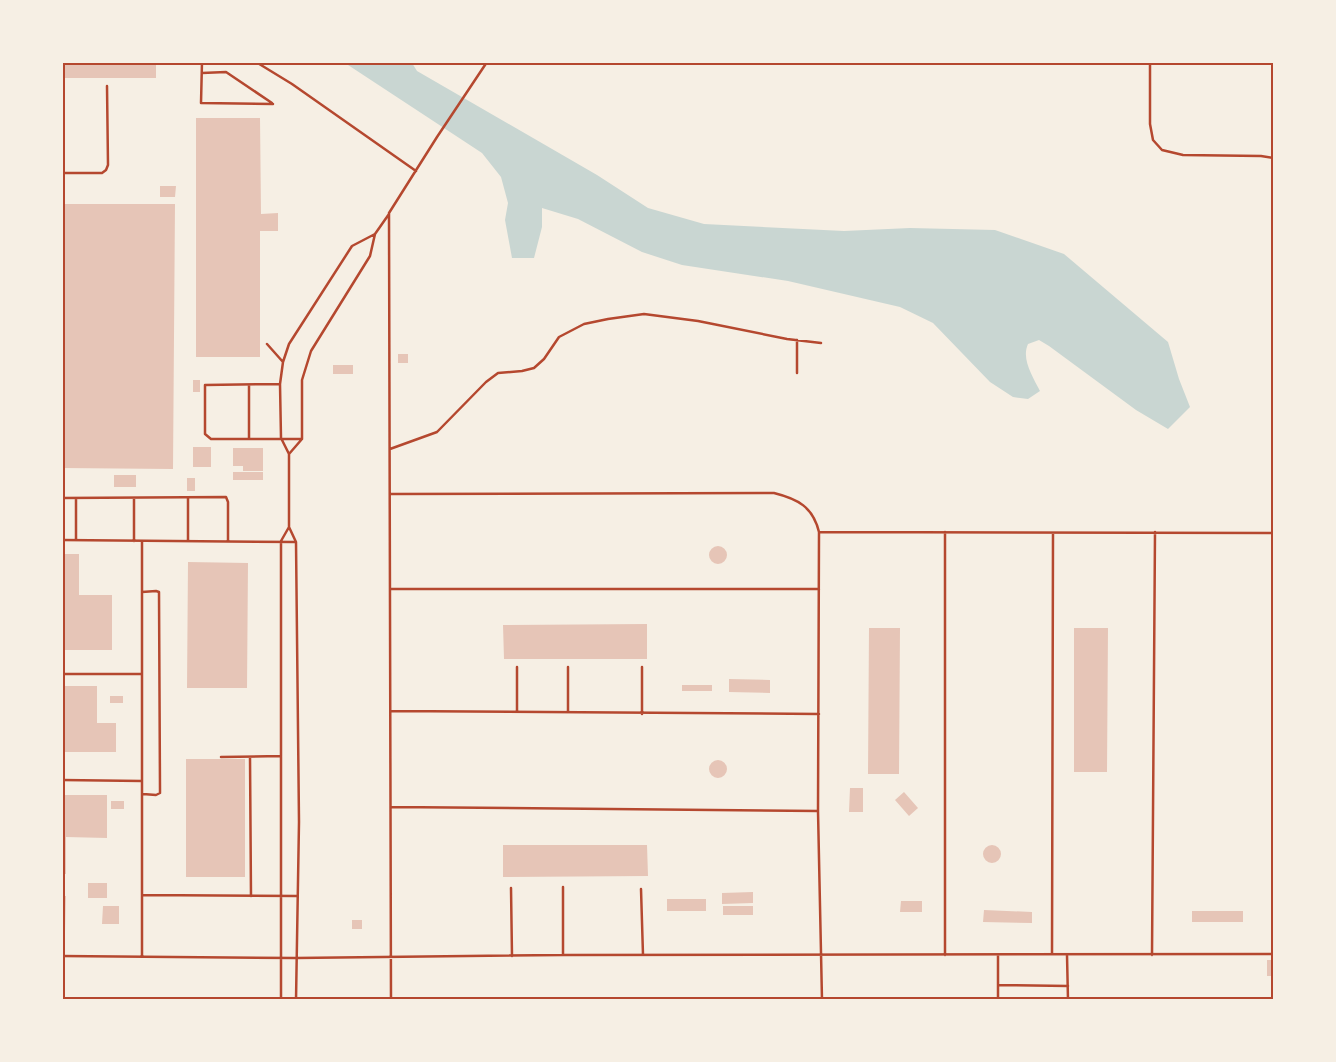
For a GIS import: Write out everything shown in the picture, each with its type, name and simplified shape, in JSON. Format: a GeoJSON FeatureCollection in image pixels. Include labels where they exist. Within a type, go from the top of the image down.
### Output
{"type":"FeatureCollection","features":[{"type":"Feature","properties":{"kind":"lane"},"geometry":{"type":"LineString","coordinates":[[201,73],[226,72],[273,104],[201,103],[201,73],[202,62]]}},
{"type":"Feature","properties":{"kind":"lane"},"geometry":{"type":"LineString","coordinates":[[256,62],[292,84],[416,171]]}},
{"type":"Feature","properties":{"kind":"lane"},"geometry":{"type":"LineString","coordinates":[[289,454],[302,439],[302,380],[311,351],[370,256],[375,234],[487,62]]}},
{"type":"Feature","properties":{"kind":"lane"},"geometry":{"type":"LineString","coordinates":[[1150,62],[1150,124],[1152,140],[1162,150],[1183,155],[1261,156],[1274,158]]}},
{"type":"Feature","properties":{"kind":"lane"},"geometry":{"type":"LineString","coordinates":[[62,172],[102,173],[106,170],[108,165],[107,86]]}},
{"type":"Feature","properties":{"kind":"lane"},"geometry":{"type":"LineString","coordinates":[[390,213],[391,1000]]}},
{"type":"Feature","properties":{"kind":"lane"},"geometry":{"type":"LineString","coordinates":[[296,1000],[299,822],[296,542],[289,527],[289,454],[281,438],[280,384],[283,362],[289,344],[352,246],[375,234]]}},
{"type":"Feature","properties":{"kind":"lane"},"geometry":{"type":"LineString","coordinates":[[390,450],[437,432],[486,382],[498,373],[534,368],[544,359],[559,337],[584,324],[644,314],[821,343]]}},
{"type":"Feature","properties":{"kind":"lane"},"geometry":{"type":"LineString","coordinates":[[797,340],[797,373]]}},
{"type":"Feature","properties":{"kind":"lane"},"geometry":{"type":"LineString","coordinates":[[267,344],[283,362]]}},
{"type":"Feature","properties":{"kind":"lane"},"geometry":{"type":"LineString","coordinates":[[249,384],[249,438]]}},
{"type":"Feature","properties":{"kind":"lane"},"geometry":{"type":"LineString","coordinates":[[280,384],[205,385],[205,434],[211,439],[302,439]]}},
{"type":"Feature","properties":{"kind":"lane"},"geometry":{"type":"LineString","coordinates":[[391,494],[774,493],[789,497],[805,506],[816,520],[819,532],[818,811],[822,1000]]}},
{"type":"Feature","properties":{"kind":"lane"},"geometry":{"type":"LineString","coordinates":[[62,498],[226,497],[228,541]]}},
{"type":"Feature","properties":{"kind":"lane"},"geometry":{"type":"LineString","coordinates":[[134,498],[134,541]]}},
{"type":"Feature","properties":{"kind":"lane"},"geometry":{"type":"LineString","coordinates":[[188,498],[188,541]]}},
{"type":"Feature","properties":{"kind":"lane"},"geometry":{"type":"LineString","coordinates":[[76,499],[76,540]]}},
{"type":"Feature","properties":{"kind":"lane"},"geometry":{"type":"LineString","coordinates":[[280,1000],[280,542],[289,527]]}},
{"type":"Feature","properties":{"kind":"lane"},"geometry":{"type":"LineString","coordinates":[[819,532],[1274,533]]}},
{"type":"Feature","properties":{"kind":"lane"},"geometry":{"type":"LineString","coordinates":[[945,532],[945,955]]}},
{"type":"Feature","properties":{"kind":"lane"},"geometry":{"type":"LineString","coordinates":[[1052,954],[1053,532]]}},
{"type":"Feature","properties":{"kind":"lane"},"geometry":{"type":"LineString","coordinates":[[1152,955],[1155,532]]}},
{"type":"Feature","properties":{"kind":"lane"},"geometry":{"type":"LineString","coordinates":[[62,540],[296,542]]}},
{"type":"Feature","properties":{"kind":"lane"},"geometry":{"type":"LineString","coordinates":[[142,541],[142,956]]}},
{"type":"Feature","properties":{"kind":"lane"},"geometry":{"type":"LineString","coordinates":[[391,589],[819,589]]}},
{"type":"Feature","properties":{"kind":"lane"},"geometry":{"type":"LineString","coordinates":[[142,592],[159,592],[160,780],[158,794],[142,794]]}},
{"type":"Feature","properties":{"kind":"lane"},"geometry":{"type":"LineString","coordinates":[[517,667],[517,712]]}},
{"type":"Feature","properties":{"kind":"lane"},"geometry":{"type":"LineString","coordinates":[[568,667],[568,712]]}},
{"type":"Feature","properties":{"kind":"lane"},"geometry":{"type":"LineString","coordinates":[[642,667],[642,714]]}},
{"type":"Feature","properties":{"kind":"lane"},"geometry":{"type":"LineString","coordinates":[[62,674],[142,674]]}},
{"type":"Feature","properties":{"kind":"lane"},"geometry":{"type":"LineString","coordinates":[[391,711],[818,714]]}},
{"type":"Feature","properties":{"kind":"lane"},"geometry":{"type":"LineString","coordinates":[[221,757],[281,756]]}},
{"type":"Feature","properties":{"kind":"lane"},"geometry":{"type":"LineString","coordinates":[[250,757],[251,896]]}},
{"type":"Feature","properties":{"kind":"lane"},"geometry":{"type":"LineString","coordinates":[[62,780],[142,781]]}},
{"type":"Feature","properties":{"kind":"lane"},"geometry":{"type":"LineString","coordinates":[[390,808],[818,811]]}},
{"type":"Feature","properties":{"kind":"lane"},"geometry":{"type":"LineString","coordinates":[[563,887],[563,956]]}},
{"type":"Feature","properties":{"kind":"lane"},"geometry":{"type":"LineString","coordinates":[[511,888],[512,956]]}},
{"type":"Feature","properties":{"kind":"lane"},"geometry":{"type":"LineString","coordinates":[[641,889],[643,956]]}},
{"type":"Feature","properties":{"kind":"lane"},"geometry":{"type":"LineString","coordinates":[[142,895],[297,896]]}},
{"type":"Feature","properties":{"kind":"lane"},"geometry":{"type":"LineString","coordinates":[[62,956],[296,958],[391,956],[1274,954]]}},
{"type":"Feature","properties":{"kind":"lane"},"geometry":{"type":"LineString","coordinates":[[998,955],[998,1000]]}},
{"type":"Feature","properties":{"kind":"lane"},"geometry":{"type":"LineString","coordinates":[[1067,955],[1068,1000]]}},
{"type":"Feature","properties":{"kind":"lane"},"geometry":{"type":"LineString","coordinates":[[998,985],[1068,986]]}},
{"type":"Feature","properties":{"kind":"shaded area"},"geometry":{"type":"Polygon","coordinates":[[[345,63],[412,63],[417,71],[597,175],[648,208],[704,224],[844,231],[910,228],[995,230],[1064,254],[1168,342],[1190,407],[1168,429],[1136,410],[1039,340],[1028,344],[1026,356],[1029,368],[1040,391],[1028,399],[1013,397],[990,382],[933,323],[900,307],[788,281],[682,265],[642,252],[578,219],[542,208],[542,227],[534,258],[512,258],[505,220],[508,203],[501,177],[482,153],[345,63]]]}},
{"type":"Feature","properties":{"kind":"building"},"geometry":{"type":"Polygon","coordinates":[[[63,64],[156,64],[156,78],[63,78],[63,64]]]}},
{"type":"Feature","properties":{"kind":"building"},"geometry":{"type":"Polygon","coordinates":[[[196,118],[260,118],[261,214],[278,213],[278,231],[260,231],[260,357],[196,357],[196,118]]]}},
{"type":"Feature","properties":{"kind":"building"},"geometry":{"type":"Polygon","coordinates":[[[160,186],[176,186],[175,197],[160,197],[160,186]]]}},
{"type":"Feature","properties":{"kind":"building"},"geometry":{"type":"Polygon","coordinates":[[[62,204],[175,204],[173,469],[62,468],[62,204]]]}},
{"type":"Feature","properties":{"kind":"building"},"geometry":{"type":"Polygon","coordinates":[[[398,354],[408,354],[408,363],[398,363],[398,354]]]}},
{"type":"Feature","properties":{"kind":"building"},"geometry":{"type":"Polygon","coordinates":[[[333,365],[353,365],[353,374],[333,374],[333,365]]]}},
{"type":"Feature","properties":{"kind":"building"},"geometry":{"type":"Polygon","coordinates":[[[193,380],[200,380],[200,392],[193,392],[193,380]]]}},
{"type":"Feature","properties":{"kind":"building"},"geometry":{"type":"Polygon","coordinates":[[[193,447],[211,447],[211,467],[193,467],[193,447]]]}},
{"type":"Feature","properties":{"kind":"building"},"geometry":{"type":"Polygon","coordinates":[[[233,448],[263,448],[263,471],[243,471],[243,466],[233,466],[233,448]]]}},
{"type":"Feature","properties":{"kind":"building"},"geometry":{"type":"Polygon","coordinates":[[[233,472],[263,472],[263,480],[233,480],[233,472]]]}},
{"type":"Feature","properties":{"kind":"building"},"geometry":{"type":"Polygon","coordinates":[[[114,475],[136,475],[136,487],[114,487],[114,475]]]}},
{"type":"Feature","properties":{"kind":"building"},"geometry":{"type":"Polygon","coordinates":[[[187,478],[195,478],[195,491],[187,491],[187,478]]]}},
{"type":"Feature","properties":{"kind":"building"},"geometry":{"type":"Polygon","coordinates":[[[718,546],[724,549],[727,555],[724,561],[718,564],[712,561],[709,555],[712,549],[718,546]]]}},
{"type":"Feature","properties":{"kind":"building"},"geometry":{"type":"Polygon","coordinates":[[[62,554],[79,554],[79,595],[112,595],[112,650],[62,650],[62,554]]]}},
{"type":"Feature","properties":{"kind":"building"},"geometry":{"type":"Polygon","coordinates":[[[188,562],[248,563],[247,688],[187,688],[188,562]]]}},
{"type":"Feature","properties":{"kind":"building"},"geometry":{"type":"Polygon","coordinates":[[[647,624],[647,659],[504,659],[503,625],[647,624]]]}},
{"type":"Feature","properties":{"kind":"building"},"geometry":{"type":"Polygon","coordinates":[[[869,628],[900,628],[899,774],[868,774],[869,628]]]}},
{"type":"Feature","properties":{"kind":"building"},"geometry":{"type":"Polygon","coordinates":[[[1074,628],[1108,628],[1107,772],[1074,772],[1074,628]]]}},
{"type":"Feature","properties":{"kind":"building"},"geometry":{"type":"Polygon","coordinates":[[[729,679],[770,680],[770,693],[729,692],[729,679]]]}},
{"type":"Feature","properties":{"kind":"building"},"geometry":{"type":"Polygon","coordinates":[[[682,685],[712,685],[712,691],[682,691],[682,685]]]}},
{"type":"Feature","properties":{"kind":"building"},"geometry":{"type":"Polygon","coordinates":[[[62,686],[97,686],[97,723],[116,723],[116,752],[62,752],[62,686]]]}},
{"type":"Feature","properties":{"kind":"building"},"geometry":{"type":"Polygon","coordinates":[[[110,696],[123,696],[123,703],[110,703],[110,696]]]}},
{"type":"Feature","properties":{"kind":"building"},"geometry":{"type":"Polygon","coordinates":[[[186,759],[245,759],[245,877],[186,877],[186,759]]]}},
{"type":"Feature","properties":{"kind":"building"},"geometry":{"type":"Polygon","coordinates":[[[718,760],[724,763],[727,769],[724,775],[718,778],[712,775],[709,769],[712,763],[718,760]]]}},
{"type":"Feature","properties":{"kind":"building"},"geometry":{"type":"Polygon","coordinates":[[[850,788],[863,788],[863,812],[849,812],[850,788]]]}},
{"type":"Feature","properties":{"kind":"building"},"geometry":{"type":"Polygon","coordinates":[[[904,792],[918,808],[909,816],[895,800],[904,792]]]}},
{"type":"Feature","properties":{"kind":"building"},"geometry":{"type":"Polygon","coordinates":[[[62,795],[107,795],[107,838],[66,837],[66,874],[62,874],[62,795]]]}},
{"type":"Feature","properties":{"kind":"building"},"geometry":{"type":"Polygon","coordinates":[[[111,801],[124,801],[124,809],[111,809],[111,801]]]}},
{"type":"Feature","properties":{"kind":"building"},"geometry":{"type":"Polygon","coordinates":[[[503,845],[647,845],[648,876],[503,877],[503,845]]]}},
{"type":"Feature","properties":{"kind":"building"},"geometry":{"type":"Polygon","coordinates":[[[992,845],[998,848],[1001,854],[998,860],[992,863],[986,860],[983,854],[986,848],[992,845]]]}},
{"type":"Feature","properties":{"kind":"building"},"geometry":{"type":"Polygon","coordinates":[[[88,883],[107,883],[107,898],[88,898],[88,883]]]}},
{"type":"Feature","properties":{"kind":"building"},"geometry":{"type":"Polygon","coordinates":[[[753,892],[753,903],[722,904],[722,893],[753,892]]]}},
{"type":"Feature","properties":{"kind":"building"},"geometry":{"type":"Polygon","coordinates":[[[62,896],[66,896],[65,932],[62,932],[62,896]]]}},
{"type":"Feature","properties":{"kind":"building"},"geometry":{"type":"Polygon","coordinates":[[[667,899],[706,899],[706,911],[667,911],[667,899]]]}},
{"type":"Feature","properties":{"kind":"building"},"geometry":{"type":"Polygon","coordinates":[[[901,901],[922,901],[922,912],[900,912],[901,901]]]}},
{"type":"Feature","properties":{"kind":"building"},"geometry":{"type":"Polygon","coordinates":[[[103,906],[119,906],[119,924],[102,924],[103,906]]]}},
{"type":"Feature","properties":{"kind":"building"},"geometry":{"type":"Polygon","coordinates":[[[723,906],[753,906],[753,915],[723,915],[723,906]]]}},
{"type":"Feature","properties":{"kind":"building"},"geometry":{"type":"Polygon","coordinates":[[[984,910],[1032,912],[1032,923],[983,922],[984,910]]]}},
{"type":"Feature","properties":{"kind":"building"},"geometry":{"type":"Polygon","coordinates":[[[1192,911],[1243,911],[1243,922],[1192,922],[1192,911]]]}},
{"type":"Feature","properties":{"kind":"building"},"geometry":{"type":"Polygon","coordinates":[[[352,920],[362,920],[362,929],[352,929],[352,920]]]}},
{"type":"Feature","properties":{"kind":"building"},"geometry":{"type":"Polygon","coordinates":[[[1267,960],[1274,960],[1274,976],[1267,976],[1267,960]]]}}]}
